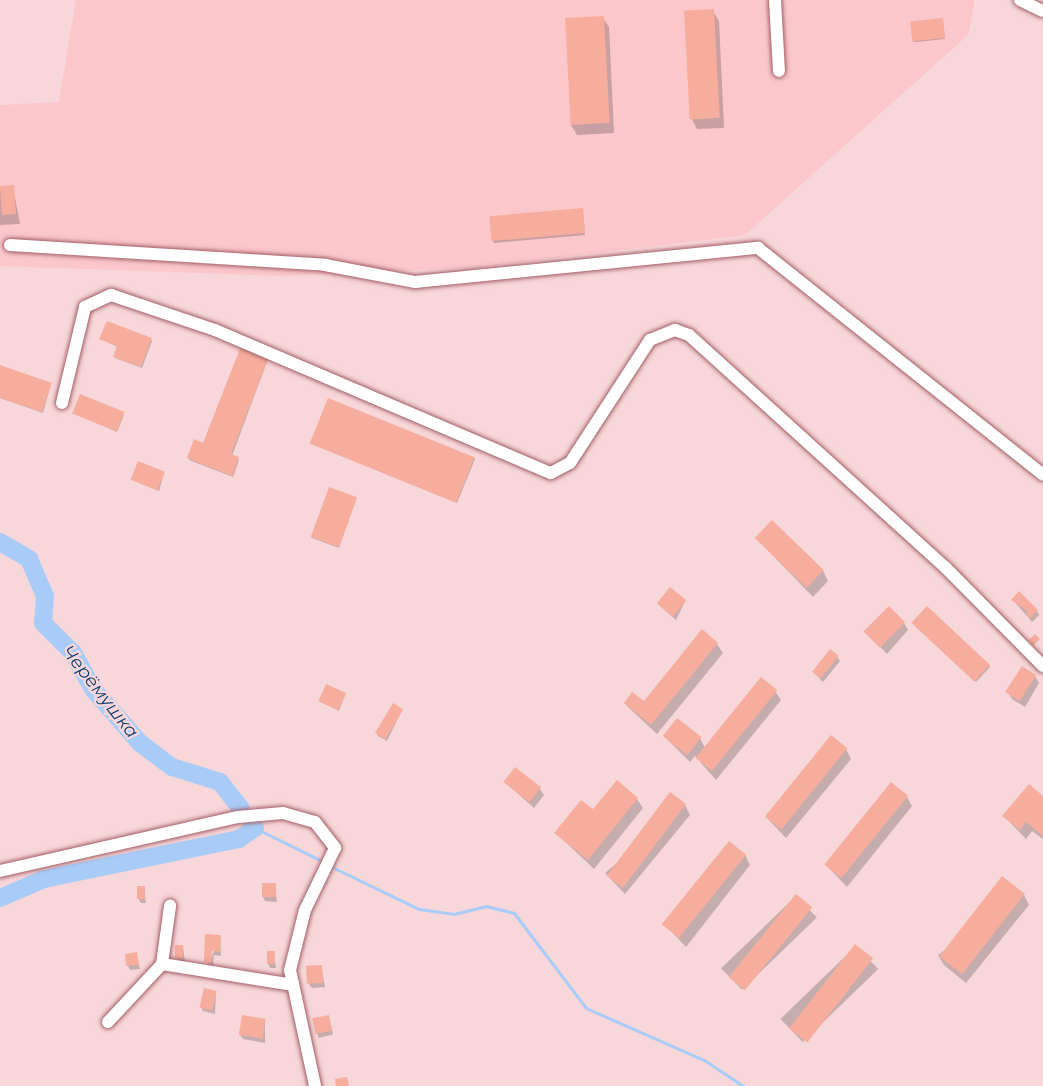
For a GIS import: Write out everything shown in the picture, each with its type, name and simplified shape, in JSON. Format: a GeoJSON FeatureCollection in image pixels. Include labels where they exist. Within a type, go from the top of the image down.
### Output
{"type":"FeatureCollection","features":[{"type":"Feature","properties":{"kind":"street"},"geometry":{"type":"LineString","coordinates":[[775,0],[779,70]]}},
{"type":"Feature","properties":{"kind":"street"},"geometry":{"type":"LineString","coordinates":[[1020,0],[1043,12]]}},
{"type":"Feature","properties":{"kind":"street"},"geometry":{"type":"LineString","coordinates":[[10,244],[325,265],[415,282],[758,248],[1043,475]]}},
{"type":"Feature","properties":{"kind":"street"},"geometry":{"type":"LineString","coordinates":[[62,403],[85,307],[111,295],[215,330],[551,473],[570,464],[650,340],[675,330],[689,335],[946,568],[1043,666]]}},
{"type":"Feature","properties":{"kind":"street"},"geometry":{"type":"LineString","coordinates":[[0,871],[238,817],[283,813],[315,822],[335,848],[304,910],[290,970],[315,1086]]}},
{"type":"Feature","properties":{"kind":"street"},"geometry":{"type":"LineString","coordinates":[[108,1022],[162,964],[170,906]]}},
{"type":"Feature","properties":{"kind":"street"},"geometry":{"type":"LineString","coordinates":[[162,964],[294,985]]}},
{"type":"Feature","properties":{"kind":"shaded area"},"geometry":{"type":"Polygon","coordinates":[[[76,0],[975,0],[968,35],[745,235],[482,267],[281,276],[0,266],[0,105],[59,102],[76,0]]]}},
{"type":"Feature","properties":{"kind":"building"},"geometry":{"type":"Polygon","coordinates":[[[714,9],[720,118],[690,119],[684,11],[714,9]]]}},
{"type":"Feature","properties":{"kind":"building"},"geometry":{"type":"Polygon","coordinates":[[[604,16],[610,123],[571,125],[565,18],[604,16]]]}},
{"type":"Feature","properties":{"kind":"building"},"geometry":{"type":"Polygon","coordinates":[[[943,18],[945,38],[912,41],[910,21],[943,18]]]}},
{"type":"Feature","properties":{"kind":"building"},"geometry":{"type":"Polygon","coordinates":[[[14,185],[16,214],[2,215],[0,186],[14,185]]]}},
{"type":"Feature","properties":{"kind":"building"},"geometry":{"type":"Polygon","coordinates":[[[583,208],[585,233],[492,241],[489,216],[583,208]]]}},
{"type":"Feature","properties":{"kind":"building"},"geometry":{"type":"Polygon","coordinates":[[[107,321],[152,338],[141,367],[113,357],[117,346],[99,339],[107,321]]]}},
{"type":"Feature","properties":{"kind":"building"},"geometry":{"type":"Polygon","coordinates":[[[241,346],[269,357],[231,454],[239,457],[232,476],[187,458],[194,439],[203,443],[241,346]]]}},
{"type":"Feature","properties":{"kind":"building"},"geometry":{"type":"Polygon","coordinates":[[[0,365],[52,383],[42,412],[0,398],[0,365]]]}},
{"type":"Feature","properties":{"kind":"building"},"geometry":{"type":"Polygon","coordinates":[[[80,394],[125,412],[117,431],[72,413],[80,394]]]}},
{"type":"Feature","properties":{"kind":"building"},"geometry":{"type":"Polygon","coordinates":[[[328,398],[474,457],[456,503],[310,443],[328,398]]]}},
{"type":"Feature","properties":{"kind":"building"},"geometry":{"type":"Polygon","coordinates":[[[138,461],[165,472],[157,490],[131,480],[138,461]]]}},
{"type":"Feature","properties":{"kind":"building"},"geometry":{"type":"Polygon","coordinates":[[[329,487],[357,497],[339,547],[311,537],[329,487]]]}},
{"type":"Feature","properties":{"kind":"building"},"geometry":{"type":"Polygon","coordinates":[[[772,520],[824,570],[806,588],[755,538],[772,520]]]}},
{"type":"Feature","properties":{"kind":"building"},"geometry":{"type":"Polygon","coordinates":[[[670,587],[686,600],[673,617],[657,603],[670,587]]]}},
{"type":"Feature","properties":{"kind":"building"},"geometry":{"type":"Polygon","coordinates":[[[1019,591],[1038,610],[1029,619],[1026,610],[1011,600],[1019,591]]]}},
{"type":"Feature","properties":{"kind":"building"},"geometry":{"type":"Polygon","coordinates":[[[889,606],[905,622],[880,648],[864,631],[889,606]]]}},
{"type":"Feature","properties":{"kind":"building"},"geometry":{"type":"Polygon","coordinates":[[[927,606],[990,665],[974,681],[911,623],[927,606]]]}},
{"type":"Feature","properties":{"kind":"building"},"geometry":{"type":"Polygon","coordinates":[[[702,629],[718,643],[651,725],[624,703],[632,692],[644,701],[702,629]]]}},
{"type":"Feature","properties":{"kind":"building"},"geometry":{"type":"Polygon","coordinates":[[[1035,634],[1040,639],[1034,645],[1029,640],[1035,634]]]}},
{"type":"Feature","properties":{"kind":"building"},"geometry":{"type":"Polygon","coordinates":[[[830,649],[839,656],[821,679],[812,672],[830,649]]]}},
{"type":"Feature","properties":{"kind":"building"},"geometry":{"type":"Polygon","coordinates":[[[1022,666],[1036,675],[1019,701],[1005,692],[1022,666]]]}},
{"type":"Feature","properties":{"kind":"building"},"geometry":{"type":"Polygon","coordinates":[[[761,677],[777,690],[712,771],[696,758],[761,677]]]}},
{"type":"Feature","properties":{"kind":"building"},"geometry":{"type":"Polygon","coordinates":[[[326,684],[346,693],[338,710],[318,701],[326,684]]]}},
{"type":"Feature","properties":{"kind":"building"},"geometry":{"type":"Polygon","coordinates":[[[393,703],[403,709],[385,739],[375,733],[393,703]]]}},
{"type":"Feature","properties":{"kind":"building"},"geometry":{"type":"Polygon","coordinates":[[[677,718],[701,737],[687,755],[663,736],[677,718]]]}},
{"type":"Feature","properties":{"kind":"building"},"geometry":{"type":"Polygon","coordinates":[[[831,735],[847,748],[781,830],[765,817],[831,735]]]}},
{"type":"Feature","properties":{"kind":"building"},"geometry":{"type":"Polygon","coordinates":[[[515,767],[541,787],[529,802],[503,782],[515,767]]]}},
{"type":"Feature","properties":{"kind":"building"},"geometry":{"type":"Polygon","coordinates":[[[617,780],[638,798],[588,860],[554,833],[581,800],[593,809],[617,780]]]}},
{"type":"Feature","properties":{"kind":"building"},"geometry":{"type":"Polygon","coordinates":[[[891,782],[908,796],[841,878],[824,864],[891,782]]]}},
{"type":"Feature","properties":{"kind":"building"},"geometry":{"type":"Polygon","coordinates":[[[1029,784],[1043,796],[1043,836],[1026,822],[1020,830],[1002,816],[1029,784]]]}},
{"type":"Feature","properties":{"kind":"building"},"geometry":{"type":"Polygon","coordinates":[[[670,792],[686,804],[623,888],[607,876],[670,792]]]}},
{"type":"Feature","properties":{"kind":"building"},"geometry":{"type":"Polygon","coordinates":[[[729,841],[746,855],[679,938],[662,924],[729,841]]]}},
{"type":"Feature","properties":{"kind":"building"},"geometry":{"type":"Polygon","coordinates":[[[1002,876],[1025,894],[962,974],[939,956],[1002,876]]]}},
{"type":"Feature","properties":{"kind":"building"},"geometry":{"type":"Polygon","coordinates":[[[262,883],[276,883],[276,897],[262,897],[262,883]]]}},
{"type":"Feature","properties":{"kind":"building"},"geometry":{"type":"Polygon","coordinates":[[[137,886],[145,886],[145,899],[137,899],[137,886]]]}},
{"type":"Feature","properties":{"kind":"building"},"geometry":{"type":"Polygon","coordinates":[[[796,894],[812,907],[745,990],[729,977],[796,894]]]}},
{"type":"Feature","properties":{"kind":"building"},"geometry":{"type":"Polygon","coordinates":[[[205,934],[221,935],[220,952],[212,951],[211,963],[204,962],[205,934]]]}},
{"type":"Feature","properties":{"kind":"building"},"geometry":{"type":"Polygon","coordinates":[[[855,944],[873,958],[807,1042],[789,1028],[855,944]]]}},
{"type":"Feature","properties":{"kind":"building"},"geometry":{"type":"Polygon","coordinates":[[[175,945],[183,945],[183,958],[175,958],[175,945]]]}},
{"type":"Feature","properties":{"kind":"building"},"geometry":{"type":"Polygon","coordinates":[[[267,951],[275,951],[275,964],[267,964],[267,951]]]}},
{"type":"Feature","properties":{"kind":"building"},"geometry":{"type":"Polygon","coordinates":[[[137,952],[139,965],[126,966],[125,954],[137,952]]]}},
{"type":"Feature","properties":{"kind":"building"},"geometry":{"type":"Polygon","coordinates":[[[322,965],[323,983],[307,984],[306,966],[322,965]]]}},
{"type":"Feature","properties":{"kind":"building"},"geometry":{"type":"Polygon","coordinates":[[[204,988],[217,991],[212,1010],[200,1007],[204,988]]]}},
{"type":"Feature","properties":{"kind":"building"},"geometry":{"type":"Polygon","coordinates":[[[242,1015],[266,1019],[263,1039],[239,1035],[242,1015]]]}},
{"type":"Feature","properties":{"kind":"building"},"geometry":{"type":"Polygon","coordinates":[[[329,1015],[332,1031],[315,1034],[312,1018],[329,1015]]]}},
{"type":"Feature","properties":{"kind":"building"},"geometry":{"type":"Polygon","coordinates":[[[347,1077],[349,1086],[336,1086],[335,1079],[347,1077]]]}},
{"type":"Feature","properties":{"kind":"waterway","name":"Черёмушка"},"geometry":{"type":"LineString","coordinates":[[0,542],[29,559],[45,596],[43,623],[73,653],[93,689],[140,743],[172,767],[220,782],[241,809]]}},
{"type":"Feature","properties":{"kind":"waterway","name":"Черёмушка"},"geometry":{"type":"LineString","coordinates":[[0,898],[44,879],[239,839],[255,828],[252,824]]}},
{"type":"Feature","properties":{"kind":"waterway"},"geometry":{"type":"LineString","coordinates":[[255,828],[320,860]]}},
{"type":"Feature","properties":{"kind":"waterway"},"geometry":{"type":"LineString","coordinates":[[334,868],[419,909],[454,914],[486,906],[514,913],[586,1008],[704,1060],[743,1086]]}}]}
